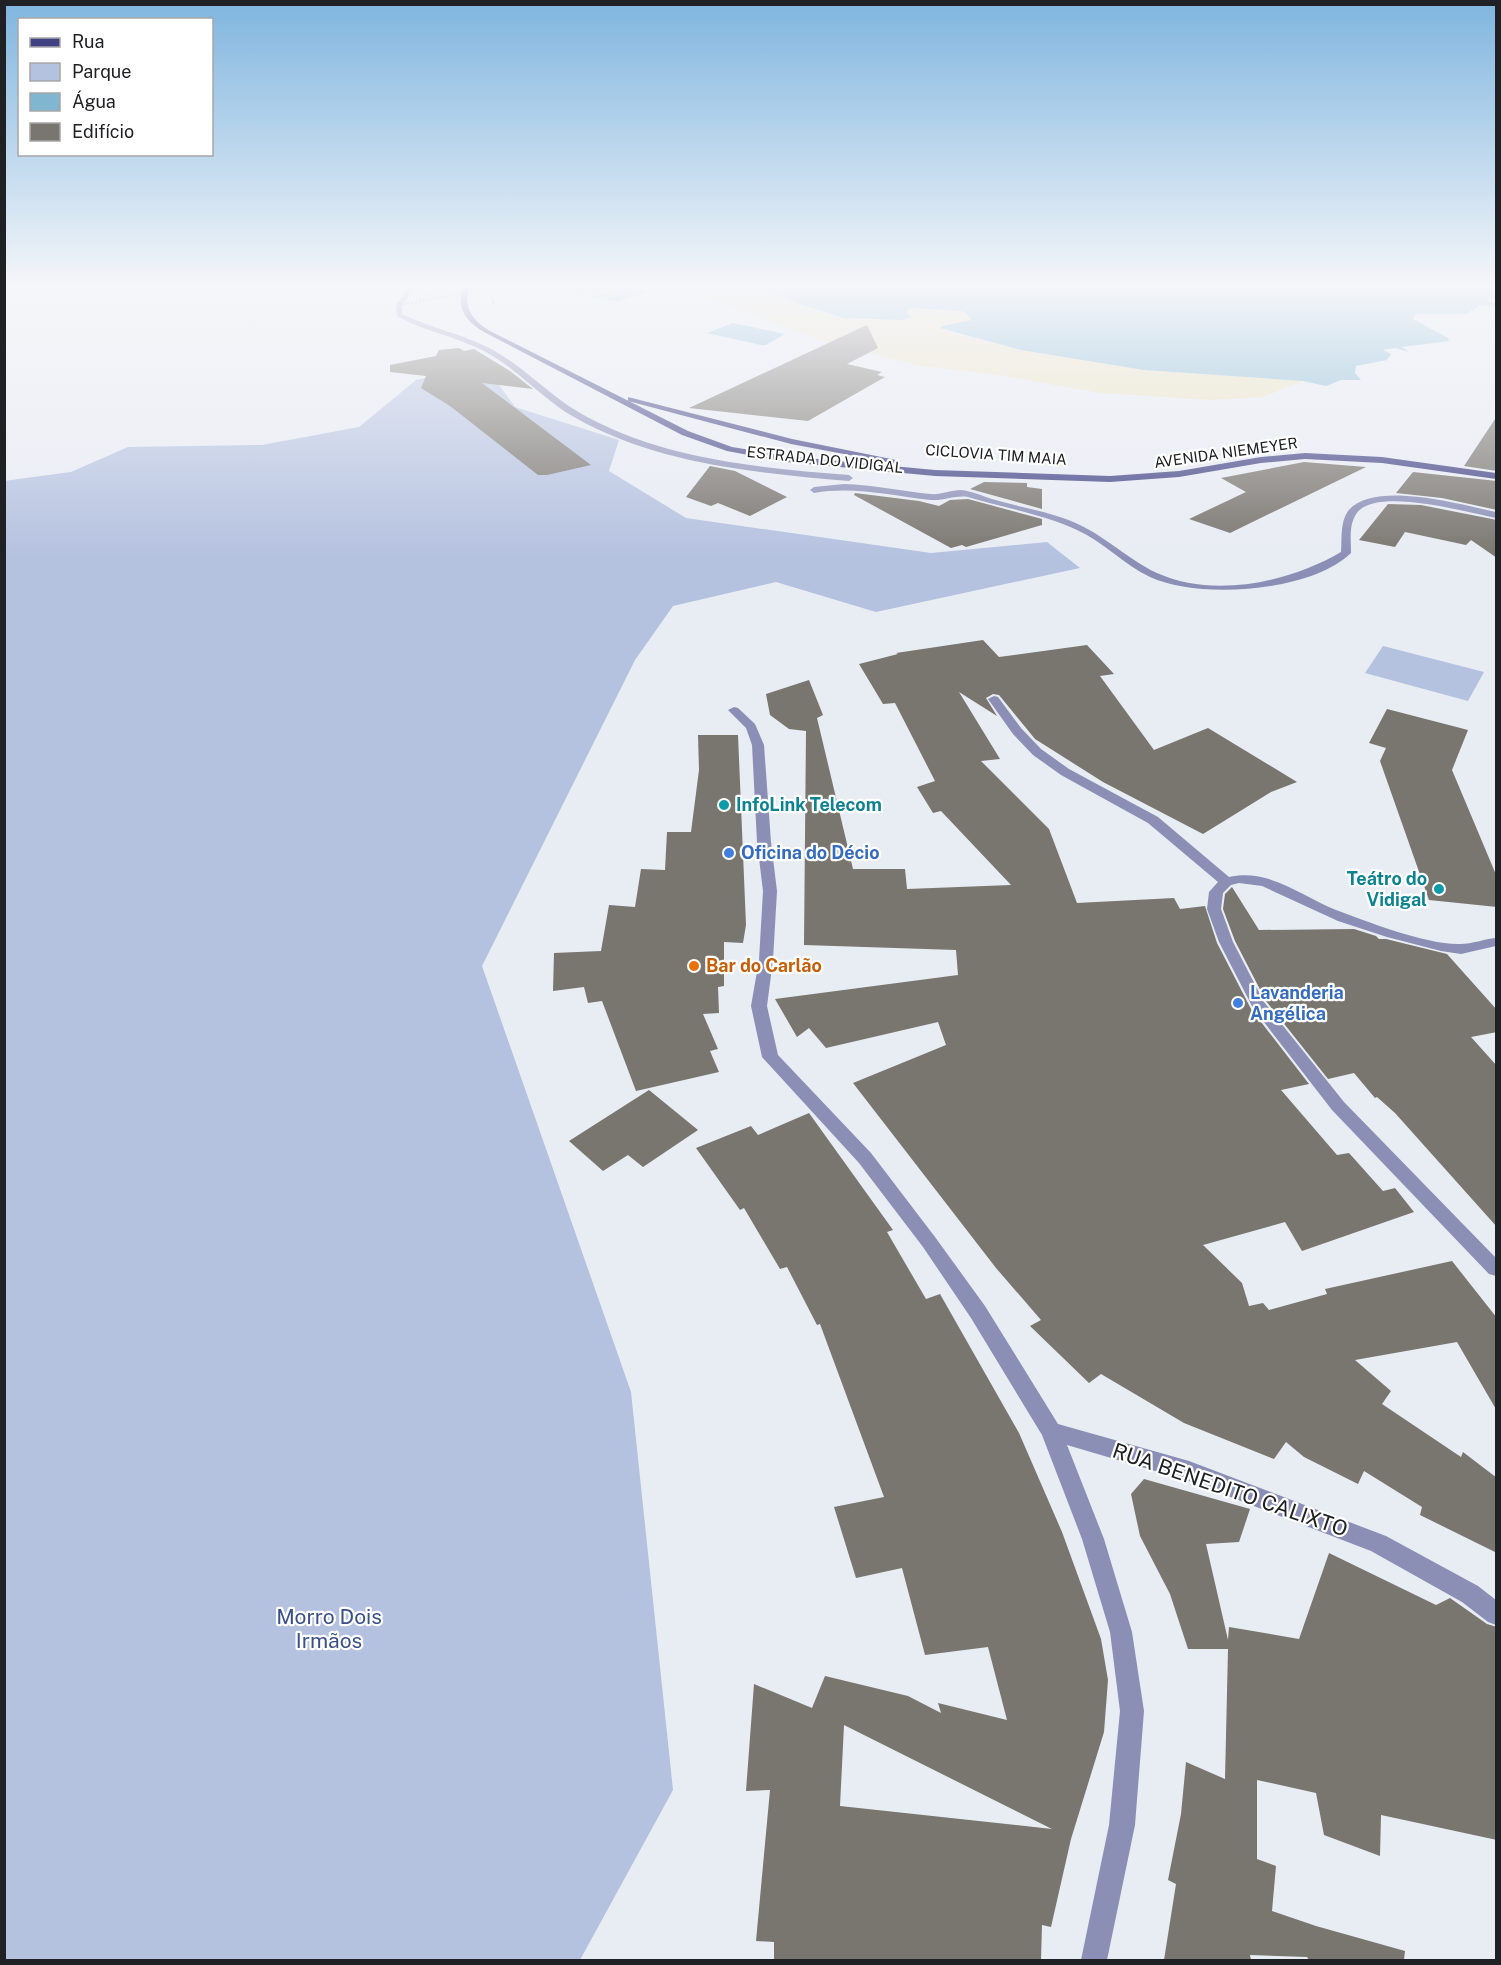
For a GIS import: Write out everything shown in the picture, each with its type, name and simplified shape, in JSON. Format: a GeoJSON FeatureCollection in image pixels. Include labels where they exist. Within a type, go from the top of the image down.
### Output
{"type":"FeatureCollection","features":[{"type":"Feature","properties":{"kind":"main road","name":"AVENIDA NIEMEYER"},"geometry":{"type":"LineString","coordinates":[[574,377],[666,424],[706,441],[754,454],[816,463],[934,473],[1144,478],[1261,460],[1305,456],[1382,460],[1497,476]]}},
{"type":"Feature","properties":{"kind":"main road","name":"AVENIDA NIEMEYER"},"geometry":{"type":"LineString","coordinates":[[597,389],[711,422],[791,441],[887,460],[994,475]]}},
{"type":"Feature","properties":{"kind":"main road"},"geometry":{"type":"LineString","coordinates":[[706,441],[762,444],[791,441],[816,463]]}},
{"type":"Feature","properties":{"kind":"street","name":"ESTRADA DO VIDIGAL"},"geometry":{"type":"LineString","coordinates":[[523,377],[546,395],[586,420],[650,446],[718,462],[782,473],[895,481]]}},
{"type":"Feature","properties":{"kind":"street","name":"ESTRADA DO VIDIGAL"},"geometry":{"type":"LineString","coordinates":[[913,484],[959,493],[1044,515],[1093,533],[1155,576],[1195,586],[1234,588],[1267,585],[1314,572],[1330,565],[1346,554],[1349,520],[1352,511],[1361,504],[1395,499],[1430,502],[1497,515]]}},
{"type":"Feature","properties":{"kind":"street","name":"ESTRADA DO VIDIGAL"},"geometry":{"type":"LineString","coordinates":[[814,490],[851,486],[887,489],[934,498],[959,493]]}},
{"type":"Feature","properties":{"kind":"street"},"geometry":{"type":"LineString","coordinates":[[994,699],[1017,731],[1037,752],[1065,772],[1153,820],[1227,882]]}},
{"type":"Feature","properties":{"kind":"street"},"geometry":{"type":"LineString","coordinates":[[734,710],[752,727],[758,746],[764,842],[770,891],[766,960],[759,1006],[770,1057],[865,1158],[929,1242],[978,1312],[1052,1431],[1093,1539],[1121,1632],[1132,1711],[1122,1824],[1094,1960]]}},
{"type":"Feature","properties":{"kind":"street"},"geometry":{"type":"LineString","coordinates":[[1497,942],[1459,950],[1411,939],[1329,912],[1270,883],[1243,879],[1227,882],[1216,892],[1215,909],[1226,942],[1258,1004],[1338,1106],[1497,1269]]}},
{"type":"Feature","properties":{"kind":"street","name":"RUA BENEDITO CALIXTO"},"geometry":{"type":"LineString","coordinates":[[1052,1431],[1189,1472],[1378,1543],[1470,1594],[1497,1614]]}},
{"type":"Feature","properties":{"kind":"green space","name":"Morro Dois Irmãos"},"geometry":{"type":"Polygon","coordinates":[[[430,377],[493,377],[515,407],[619,440],[609,471],[686,518],[931,553],[1047,542],[1080,568],[876,612],[776,582],[673,606],[635,660],[482,966],[631,1392],[673,1790],[580,1960],[5,1960],[4,481],[71,472],[128,447],[262,445],[359,427],[416,380],[430,377]]]}},
{"type":"Feature","properties":{"kind":"green space"},"geometry":{"type":"Polygon","coordinates":[[[1383,646],[1484,672],[1468,701],[1365,673],[1383,646]]]}},
{"type":"Feature","properties":{"kind":"sand"},"geometry":{"type":"Polygon","coordinates":[[[1008,377],[1241,377],[1303,381],[1263,397],[1212,400],[1101,393],[1008,377]]]}},
{"type":"Feature","properties":{"kind":"water"},"geometry":{"type":"Polygon","coordinates":[[[1241,377],[1358,377],[1361,380],[1341,380],[1326,386],[1303,381],[1241,377]]]}},
{"type":"Feature","properties":{"kind":"building"},"geometry":{"type":"Polygon","coordinates":[[[426,377],[517,377],[533,389],[482,383],[591,465],[538,475],[450,406],[421,388],[426,377]]]}},
{"type":"Feature","properties":{"kind":"building"},"geometry":{"type":"Polygon","coordinates":[[[756,377],[885,377],[808,421],[689,408],[756,377]]]}},
{"type":"Feature","properties":{"kind":"building"},"geometry":{"type":"Polygon","coordinates":[[[1497,416],[1497,471],[1464,466],[1497,416]]]}},
{"type":"Feature","properties":{"kind":"building"},"geometry":{"type":"Polygon","coordinates":[[[1304,462],[1366,467],[1230,533],[1189,519],[1246,492],[1221,478],[1304,462]]]}},
{"type":"Feature","properties":{"kind":"building"},"geometry":{"type":"Polygon","coordinates":[[[710,466],[735,471],[787,497],[750,516],[718,503],[711,506],[686,497],[710,466]]]}},
{"type":"Feature","properties":{"kind":"building"},"geometry":{"type":"Polygon","coordinates":[[[1413,472],[1497,481],[1497,510],[1442,498],[1396,493],[1413,472]]]}},
{"type":"Feature","properties":{"kind":"building"},"geometry":{"type":"Polygon","coordinates":[[[984,482],[1027,483],[1027,487],[1042,489],[1042,509],[970,489],[984,482]]]}},
{"type":"Feature","properties":{"kind":"building"},"geometry":{"type":"Polygon","coordinates":[[[855,493],[919,501],[939,506],[950,500],[968,499],[1042,519],[1042,525],[966,547],[962,545],[951,548],[854,495],[855,493]]]}},
{"type":"Feature","properties":{"kind":"building"},"geometry":{"type":"Polygon","coordinates":[[[1388,504],[1421,505],[1497,520],[1497,558],[1471,540],[1466,545],[1405,532],[1395,547],[1359,540],[1388,504]]]}},
{"type":"Feature","properties":{"kind":"building"},"geometry":{"type":"Polygon","coordinates":[[[983,640],[999,657],[1087,645],[1114,674],[1100,676],[1154,750],[1208,728],[1297,782],[1271,792],[1203,834],[1103,782],[1035,739],[999,695],[993,694],[986,698],[997,716],[959,692],[1000,759],[981,761],[1049,829],[1077,903],[1174,898],[1180,909],[1205,906],[1217,943],[1251,1009],[1309,1084],[1281,1090],[1337,1155],[1349,1153],[1383,1191],[1395,1188],[1414,1212],[1302,1251],[1285,1222],[1203,1245],[1242,1283],[1249,1306],[1263,1303],[1269,1310],[1327,1294],[1325,1289],[1452,1261],[1497,1318],[1497,1411],[1457,1342],[1355,1360],[1391,1391],[1382,1404],[1461,1457],[1463,1452],[1497,1478],[1497,1553],[1420,1515],[1422,1507],[1364,1471],[1358,1484],[1304,1457],[1286,1442],[1274,1459],[1184,1423],[1101,1374],[1089,1383],[1030,1326],[1041,1320],[996,1268],[853,1083],[946,1045],[938,1022],[826,1048],[809,1028],[797,1037],[775,999],[958,975],[956,950],[804,945],[806,731],[789,729],[770,715],[766,694],[809,680],[823,715],[817,718],[853,869],[905,869],[907,889],[1011,885],[941,811],[933,813],[917,787],[935,781],[895,703],[883,704],[859,664],[898,654],[896,653],[983,640]]]}},
{"type":"Feature","properties":{"kind":"building"},"geometry":{"type":"Polygon","coordinates":[[[1387,709],[1468,730],[1452,770],[1497,877],[1497,907],[1429,900],[1380,761],[1386,748],[1369,743],[1387,709]]]}},
{"type":"Feature","properties":{"kind":"building"},"geometry":{"type":"Polygon","coordinates":[[[698,735],[738,735],[746,925],[743,943],[724,942],[724,986],[718,987],[719,1013],[703,1014],[718,1049],[710,1051],[719,1072],[636,1091],[602,1001],[588,1003],[584,987],[553,991],[554,953],[601,951],[609,905],[635,907],[641,869],[665,870],[667,832],[691,832],[699,770],[698,735]]]}},
{"type":"Feature","properties":{"kind":"building"},"geometry":{"type":"Polygon","coordinates":[[[1232,887],[1259,930],[1354,929],[1379,939],[1447,954],[1497,1010],[1497,1032],[1471,1037],[1497,1066],[1497,1227],[1395,1113],[1377,1097],[1375,1098],[1354,1073],[1328,1079],[1266,1001],[1235,941],[1223,909],[1225,894],[1232,887]]]}},
{"type":"Feature","properties":{"kind":"building"},"geometry":{"type":"Polygon","coordinates":[[[649,1090],[698,1130],[643,1167],[628,1155],[603,1171],[569,1141],[649,1090]]]}},
{"type":"Feature","properties":{"kind":"building"},"geometry":{"type":"Polygon","coordinates":[[[809,1113],[893,1230],[887,1232],[926,1299],[940,1294],[1019,1433],[1062,1532],[1101,1639],[1108,1680],[1104,1732],[1071,1839],[1051,1927],[1042,1925],[1041,1960],[774,1960],[774,1942],[756,1941],[770,1790],[746,1791],[754,1684],[812,1708],[825,1676],[908,1696],[941,1713],[938,1703],[1007,1720],[988,1647],[925,1655],[902,1568],[856,1578],[834,1507],[884,1497],[820,1324],[817,1325],[787,1267],[780,1269],[744,1208],[740,1210],[696,1148],[751,1126],[758,1135],[809,1113]],[[844,1725],[840,1806],[1052,1829],[844,1725]]]}},
{"type":"Feature","properties":{"kind":"building"},"geometry":{"type":"Polygon","coordinates":[[[1144,1479],[1250,1509],[1239,1542],[1206,1544],[1228,1640],[1229,1627],[1299,1639],[1329,1553],[1436,1605],[1450,1598],[1487,1624],[1497,1627],[1497,1840],[1381,1815],[1380,1856],[1324,1835],[1316,1793],[1257,1780],[1257,1859],[1276,1866],[1272,1911],[1405,1951],[1404,1960],[1309,1960],[1307,1957],[1250,1955],[1251,1960],[1164,1960],[1176,1884],[1168,1880],[1181,1814],[1186,1762],[1225,1779],[1228,1649],[1188,1649],[1170,1594],[1140,1536],[1131,1494],[1144,1479]]]}},
{"type":"Feature","properties":{"kind":"place","name":"InfoLink Telecom"},"geometry":{"type":"Point","coordinates":[724,805]}},
{"type":"Feature","properties":{"kind":"place","name":"Oficina do Décio"},"geometry":{"type":"Point","coordinates":[729,853]}},
{"type":"Feature","properties":{"kind":"place","name":"Teátro do Vidigal"},"geometry":{"type":"Point","coordinates":[1439,889]}},
{"type":"Feature","properties":{"kind":"place","name":"Bar do Carlão"},"geometry":{"type":"Point","coordinates":[694,966]}},
{"type":"Feature","properties":{"kind":"place","name":"Lavanderia Angélica"},"geometry":{"type":"Point","coordinates":[1238,1003]}}]}
